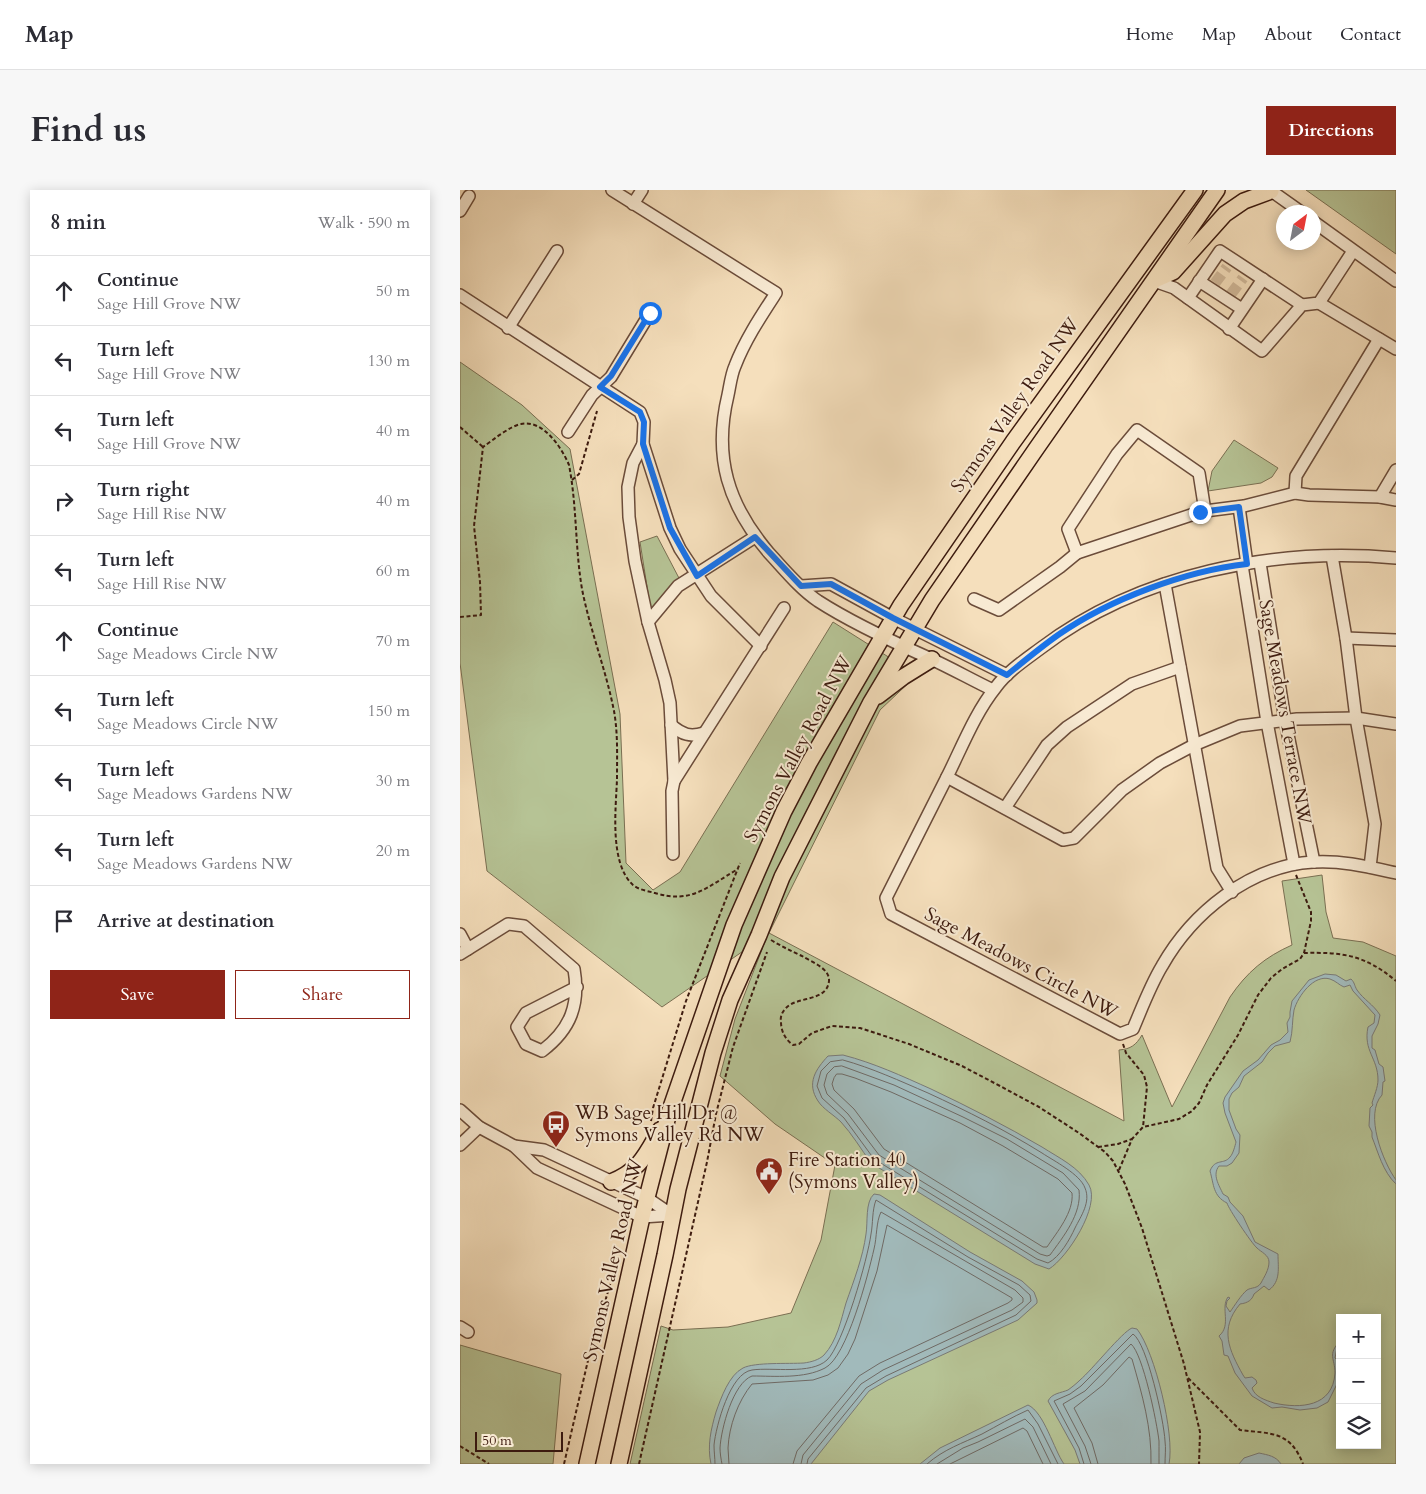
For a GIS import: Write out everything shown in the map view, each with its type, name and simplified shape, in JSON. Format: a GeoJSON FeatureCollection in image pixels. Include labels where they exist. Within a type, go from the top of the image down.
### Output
{"type":"FeatureCollection","features":[{"type":"Feature","properties":{"kind":"main road","name":"Symons Valley Road NW"},"geometry":{"type":"LineString","coordinates":[[587,1464],[642,1217],[668,1116],[734,925],[784,811],[809,763],[893,618],[1013,442],[1195,190]]}},
{"type":"Feature","properties":{"kind":"main road"},"geometry":{"type":"LineString","coordinates":[[619,1464],[663,1265],[672,1215],[713,1053],[730,1000],[782,877],[871,702],[932,600],[1217,190]]}},
{"type":"Feature","properties":{"kind":"main road"},"geometry":{"type":"LineString","coordinates":[[1154,281],[1173,272],[1225,214],[1244,201],[1270,191]]}},
{"type":"Feature","properties":{"kind":"main road"},"geometry":{"type":"LineString","coordinates":[[871,702],[903,677],[932,659]]}},
{"type":"Feature","properties":{"kind":"main road"},"geometry":{"type":"LineString","coordinates":[[611,1182],[639,1166],[668,1116]]}},
{"type":"Feature","properties":{"kind":"main road"},"geometry":{"type":"LineString","coordinates":[[580,1464],[591,1448]]}},
{"type":"Feature","properties":{"kind":"street"},"geometry":{"type":"LineString","coordinates":[[612,190],[776,293],[753,329],[735,366],[724,412],[722,430],[721,451],[726,481],[740,513],[755,537],[801,586],[817,600],[882,636],[993,690]]}},
{"type":"Feature","properties":{"kind":"street"},"geometry":{"type":"LineString","coordinates":[[633,204],[642,190]]}},
{"type":"Feature","properties":{"kind":"street"},"geometry":{"type":"LineString","coordinates":[[1270,191],[1291,205]]}},
{"type":"Feature","properties":{"kind":"street"},"geometry":{"type":"LineString","coordinates":[[460,211],[469,196]]}},
{"type":"Feature","properties":{"kind":"street"},"geometry":{"type":"LineString","coordinates":[[1321,227],[1396,282]]}},
{"type":"Feature","properties":{"kind":"street"},"geometry":{"type":"LineString","coordinates":[[508,328],[557,250]]}},
{"type":"Feature","properties":{"kind":"street"},"geometry":{"type":"LineString","coordinates":[[1188,298],[1220,250],[1230,263],[1246,274],[1263,279],[1302,306]]}},
{"type":"Feature","properties":{"kind":"street"},"geometry":{"type":"LineString","coordinates":[[1319,303],[1353,251]]}},
{"type":"Feature","properties":{"kind":"street"},"geometry":{"type":"LineString","coordinates":[[1229,329],[1263,279]]}},
{"type":"Feature","properties":{"kind":"street"},"geometry":{"type":"LineString","coordinates":[[1154,281],[1174,288],[1262,351],[1302,306],[1319,303],[1396,350]]}},
{"type":"Feature","properties":{"kind":"street"},"geometry":{"type":"LineString","coordinates":[[1199,281],[1213,286],[1242,309]]}},
{"type":"Feature","properties":{"kind":"street"},"geometry":{"type":"LineString","coordinates":[[460,296],[596,391],[640,412],[644,422],[643,444],[670,528],[697,576],[711,596],[761,646]]}},
{"type":"Feature","properties":{"kind":"street"},"geometry":{"type":"LineString","coordinates":[[568,432],[596,391],[611,376],[650,313]]}},
{"type":"Feature","properties":{"kind":"street"},"geometry":{"type":"LineString","coordinates":[[1295,493],[1296,476],[1379,339]]}},
{"type":"Feature","properties":{"kind":"street"},"geometry":{"type":"LineString","coordinates":[[1077,553],[1068,529],[1117,454],[1137,430],[1199,473],[1205,511]]}},
{"type":"Feature","properties":{"kind":"street"},"geometry":{"type":"LineString","coordinates":[[643,444],[633,463],[628,487],[629,516],[635,561],[648,622],[670,703],[674,781],[672,791],[673,854]]}},
{"type":"Feature","properties":{"kind":"street"},"geometry":{"type":"LineString","coordinates":[[1380,497],[1396,470]]}},
{"type":"Feature","properties":{"kind":"street"},"geometry":{"type":"LineString","coordinates":[[974,600],[999,610],[1077,553],[1205,511],[1239,507],[1295,493],[1380,497],[1396,500]]}},
{"type":"Feature","properties":{"kind":"street","name":"Sage Meadows Terrace NW"},"geometry":{"type":"LineString","coordinates":[[1239,507],[1244,565],[1266,722],[1294,864]]}},
{"type":"Feature","properties":{"kind":"street"},"geometry":{"type":"LineString","coordinates":[[648,622],[678,586],[697,576],[755,537]]}},
{"type":"Feature","properties":{"kind":"street","name":"Sage Meadows Circle NW"},"geometry":{"type":"LineString","coordinates":[[1396,558],[1358,555],[1309,556],[1244,565],[1185,577],[1146,590],[1088,617],[1059,634],[1007,675],[993,690],[972,726],[886,898],[890,914],[1120,1034],[1133,1029],[1146,996],[1162,965],[1189,928],[1215,903],[1246,881],[1294,864],[1314,862],[1353,864],[1396,873]]}},
{"type":"Feature","properties":{"kind":"street"},"geometry":{"type":"LineString","coordinates":[[1332,556],[1346,638],[1356,718],[1375,824],[1370,867]]}},
{"type":"Feature","properties":{"kind":"street","name":"Sage Meadows Terrace NW"},"geometry":{"type":"LineString","coordinates":[[1260,563],[1285,720],[1314,862]]}},
{"type":"Feature","properties":{"kind":"street"},"geometry":{"type":"LineString","coordinates":[[801,586],[831,584],[893,618],[1007,675]]}},
{"type":"Feature","properties":{"kind":"street"},"geometry":{"type":"LineString","coordinates":[[1164,584],[1217,868],[1232,892]]}},
{"type":"Feature","properties":{"kind":"street"},"geometry":{"type":"LineString","coordinates":[[674,781],[784,608]]}},
{"type":"Feature","properties":{"kind":"street"},"geometry":{"type":"LineString","coordinates":[[1346,638],[1396,640]]}},
{"type":"Feature","properties":{"kind":"street"},"geometry":{"type":"LineString","coordinates":[[1005,808],[1047,745],[1067,727],[1132,684],[1180,667]]}},
{"type":"Feature","properties":{"kind":"street"},"geometry":{"type":"LineString","coordinates":[[947,778],[1063,840],[1074,838],[1122,790],[1160,763],[1194,745],[1240,726],[1285,720],[1356,718],[1396,724]]}},
{"type":"Feature","properties":{"kind":"street"},"geometry":{"type":"LineString","coordinates":[[672,725],[686,735],[694,736],[704,733]]}},
{"type":"Feature","properties":{"kind":"street"},"geometry":{"type":"LineString","coordinates":[[460,934],[464,952],[508,924],[524,926],[574,968],[577,987],[570,1022],[552,1043],[542,1051],[526,1044],[518,1027],[526,1013],[577,987]]}},
{"type":"Feature","properties":{"kind":"street"},"geometry":{"type":"LineString","coordinates":[[460,1110],[479,1127],[514,1146],[537,1168],[642,1217],[672,1215]]}},
{"type":"Feature","properties":{"kind":"street"},"geometry":{"type":"LineString","coordinates":[[460,1145],[479,1127]]}},
{"type":"Feature","properties":{"kind":"street"},"geometry":{"type":"LineString","coordinates":[[514,1146],[544,1150],[647,1198],[672,1215]]}},
{"type":"Feature","properties":{"kind":"path"},"geometry":{"type":"LineString","coordinates":[[572,480],[579,474],[599,401],[596,391]]}},
{"type":"Feature","properties":{"kind":"path"},"geometry":{"type":"LineString","coordinates":[[483,447],[515,426],[521,424],[534,425],[555,441],[564,453],[569,465],[582,589],[615,718],[618,753],[616,827],[618,850],[629,880],[637,888],[678,898],[694,894],[738,869]]}},
{"type":"Feature","properties":{"kind":"path"},"geometry":{"type":"LineString","coordinates":[[460,427],[483,447]]}},
{"type":"Feature","properties":{"kind":"path"},"geometry":{"type":"LineString","coordinates":[[460,617],[481,616],[474,526],[483,447]]}},
{"type":"Feature","properties":{"kind":"path"},"geometry":{"type":"LineString","coordinates":[[651,1123],[653,1108],[686,1001],[740,863]]}},
{"type":"Feature","properties":{"kind":"path"},"geometry":{"type":"LineString","coordinates":[[1143,1126],[1179,1119],[1192,1111],[1199,1103],[1207,1084],[1238,1035],[1258,994],[1271,978],[1300,959],[1304,953],[1312,921],[1311,912],[1296,877],[1294,864]]}},
{"type":"Feature","properties":{"kind":"path"},"geometry":{"type":"LineString","coordinates":[[759,935],[814,963],[826,971],[829,977],[829,984],[826,990],[786,1007],[780,1017],[784,1035],[793,1046],[799,1044],[812,1033],[832,1026],[860,1028],[909,1044],[962,1066],[1039,1107],[1079,1133],[1113,1161],[1142,1228],[1188,1378],[1200,1432],[1199,1464]]}},
{"type":"Feature","properties":{"kind":"path"},"geometry":{"type":"LineString","coordinates":[[639,1464],[700,1194],[716,1114],[733,1047],[768,949]]}},
{"type":"Feature","properties":{"kind":"path"},"geometry":{"type":"LineString","coordinates":[[1304,953],[1327,952],[1348,954],[1372,964],[1396,981]]}},
{"type":"Feature","properties":{"kind":"path"},"geometry":{"type":"LineString","coordinates":[[1118,1170],[1132,1139],[1143,1126],[1147,1087],[1144,1076],[1126,1053],[1120,1034]]}},
{"type":"Feature","properties":{"kind":"path"},"geometry":{"type":"LineString","coordinates":[[1098,1147],[1118,1144],[1132,1139]]}},
{"type":"Feature","properties":{"kind":"path"},"geometry":{"type":"LineString","coordinates":[[622,1241],[624,1227]]}},
{"type":"Feature","properties":{"kind":"path"},"geometry":{"type":"LineString","coordinates":[[564,1464],[590,1356],[619,1256]]}},
{"type":"Feature","properties":{"kind":"path"},"geometry":{"type":"LineString","coordinates":[[1188,1378],[1240,1430],[1274,1433],[1286,1438],[1297,1452],[1303,1464]]}},
{"type":"Feature","properties":{"kind":"path"},"geometry":{"type":"LineString","coordinates":[[460,1446],[489,1464]]}},
{"type":"Feature","properties":{"kind":"green space"},"geometry":{"type":"Polygon","coordinates":[[[1306,190],[1396,190],[1396,254],[1306,190]]]}},
{"type":"Feature","properties":{"kind":"green space"},"geometry":{"type":"Polygon","coordinates":[[[460,362],[522,405],[570,449],[620,714],[626,863],[653,890],[680,872],[833,622],[917,675],[880,710],[769,933],[1124,1121],[1119,1050],[1133,1046],[1142,1035],[1172,1107],[1236,988],[1257,966],[1292,945],[1282,881],[1322,875],[1326,912],[1333,938],[1363,942],[1396,956],[1396,1464],[630,1464],[661,1326],[673,1330],[728,1327],[791,1313],[821,1240],[835,1165],[775,1124],[720,1076],[735,1019],[768,934],[662,1007],[487,871],[460,663],[460,362]]]}},
{"type":"Feature","properties":{"kind":"green space"},"geometry":{"type":"Polygon","coordinates":[[[1234,440],[1278,468],[1272,477],[1261,483],[1208,491],[1212,471],[1234,440]]]}},
{"type":"Feature","properties":{"kind":"green space"},"geometry":{"type":"Polygon","coordinates":[[[657,536],[680,580],[651,612],[640,542],[657,536]]]}},
{"type":"Feature","properties":{"kind":"green space"},"geometry":{"type":"Polygon","coordinates":[[[460,1345],[561,1374],[553,1464],[460,1464],[460,1345]]]}},
{"type":"Feature","properties":{"kind":"water"},"geometry":{"type":"Polygon","coordinates":[[[1325,974],[1336,975],[1346,981],[1351,979],[1357,990],[1380,1015],[1372,1036],[1372,1048],[1375,1050],[1379,1064],[1383,1067],[1385,1081],[1383,1082],[1382,1095],[1377,1103],[1375,1125],[1381,1150],[1396,1180],[1396,1184],[1381,1162],[1369,1126],[1370,1108],[1373,1105],[1378,1080],[1376,1066],[1367,1042],[1367,1035],[1368,1027],[1374,1023],[1375,1015],[1353,991],[1350,985],[1344,987],[1330,979],[1324,978],[1318,980],[1308,987],[1296,1004],[1290,1042],[1275,1046],[1262,1062],[1244,1076],[1239,1087],[1232,1093],[1229,1099],[1229,1110],[1240,1135],[1239,1153],[1232,1163],[1227,1166],[1219,1166],[1216,1173],[1223,1194],[1228,1197],[1230,1202],[1243,1216],[1255,1242],[1278,1254],[1278,1274],[1275,1283],[1269,1290],[1264,1286],[1249,1301],[1240,1304],[1230,1322],[1228,1331],[1230,1348],[1243,1375],[1245,1378],[1252,1377],[1256,1380],[1257,1383],[1252,1388],[1253,1391],[1264,1399],[1284,1405],[1304,1405],[1322,1399],[1333,1384],[1335,1368],[1333,1353],[1336,1346],[1336,1386],[1328,1402],[1317,1408],[1300,1410],[1282,1407],[1272,1408],[1252,1396],[1235,1373],[1228,1356],[1224,1355],[1222,1341],[1219,1336],[1225,1327],[1226,1301],[1228,1297],[1230,1298],[1226,1306],[1230,1312],[1245,1292],[1261,1283],[1268,1268],[1269,1260],[1250,1240],[1227,1203],[1219,1197],[1213,1185],[1210,1171],[1214,1164],[1225,1161],[1230,1157],[1236,1142],[1225,1113],[1223,1103],[1225,1097],[1243,1071],[1258,1060],[1271,1045],[1288,1032],[1287,1023],[1290,1017],[1292,1001],[1309,980],[1325,974]]]}},
{"type":"Feature","properties":{"kind":"water"},"geometry":{"type":"Polygon","coordinates":[[[843,1055],[888,1070],[931,1089],[1042,1147],[1080,1173],[1089,1185],[1091,1194],[1090,1205],[1080,1231],[1065,1254],[1049,1269],[1035,1264],[871,1163],[845,1127],[820,1104],[814,1094],[813,1082],[816,1071],[828,1056],[843,1055]]]}},
{"type":"Feature","properties":{"kind":"water"},"geometry":{"type":"Polygon","coordinates":[[[874,1194],[880,1195],[970,1252],[1022,1281],[1034,1292],[1037,1303],[1018,1320],[888,1380],[869,1391],[811,1464],[711,1464],[710,1438],[716,1412],[726,1387],[738,1371],[755,1365],[812,1361],[824,1355],[832,1343],[838,1330],[865,1243],[868,1207],[874,1194]]]}},
{"type":"Feature","properties":{"kind":"water"},"geometry":{"type":"Polygon","coordinates":[[[1132,1328],[1137,1329],[1144,1340],[1157,1374],[1169,1434],[1169,1464],[1080,1464],[1075,1450],[1048,1401],[1054,1395],[1068,1390],[1077,1383],[1121,1336],[1132,1328]]]}},
{"type":"Feature","properties":{"kind":"water"},"geometry":{"type":"Polygon","coordinates":[[[1028,1405],[1034,1409],[1044,1423],[1064,1464],[920,1464],[940,1448],[1028,1405]]]}},
{"type":"Feature","properties":{"kind":"water"},"geometry":{"type":"Polygon","coordinates":[[[1259,1453],[1269,1455],[1281,1464],[1239,1464],[1244,1458],[1259,1453]]]}},
{"type":"Feature","properties":{"kind":"tunnel"},"geometry":{"type":"LineString","coordinates":[[1215,283],[1227,267]]}},
{"type":"Feature","properties":{"kind":"tunnel"},"geometry":{"type":"LineString","coordinates":[[1231,294],[1243,278]]}},
{"type":"Feature","properties":{"kind":"place","name":"WB Sage Hill Dr @ Symons Valley Rd NW"},"geometry":{"type":"Point","coordinates":[556,1148]}},
{"type":"Feature","properties":{"kind":"place","name":"Fire Station 40 (Symons Valley)"},"geometry":{"type":"Point","coordinates":[769,1195]}},
{"type":"Feature","properties":{"kind":"route"},"geometry":{"type":"LineString","coordinates":[[650,313],[611,376],[600,387],[640,412],[644,422],[643,444],[670,528],[680,549],[697,576],[755,537],[801,586],[831,584],[893,618],[1007,675],[1059,634],[1088,617],[1146,590],[1216,569],[1247,564],[1239,507],[1200,512]]}}]}
